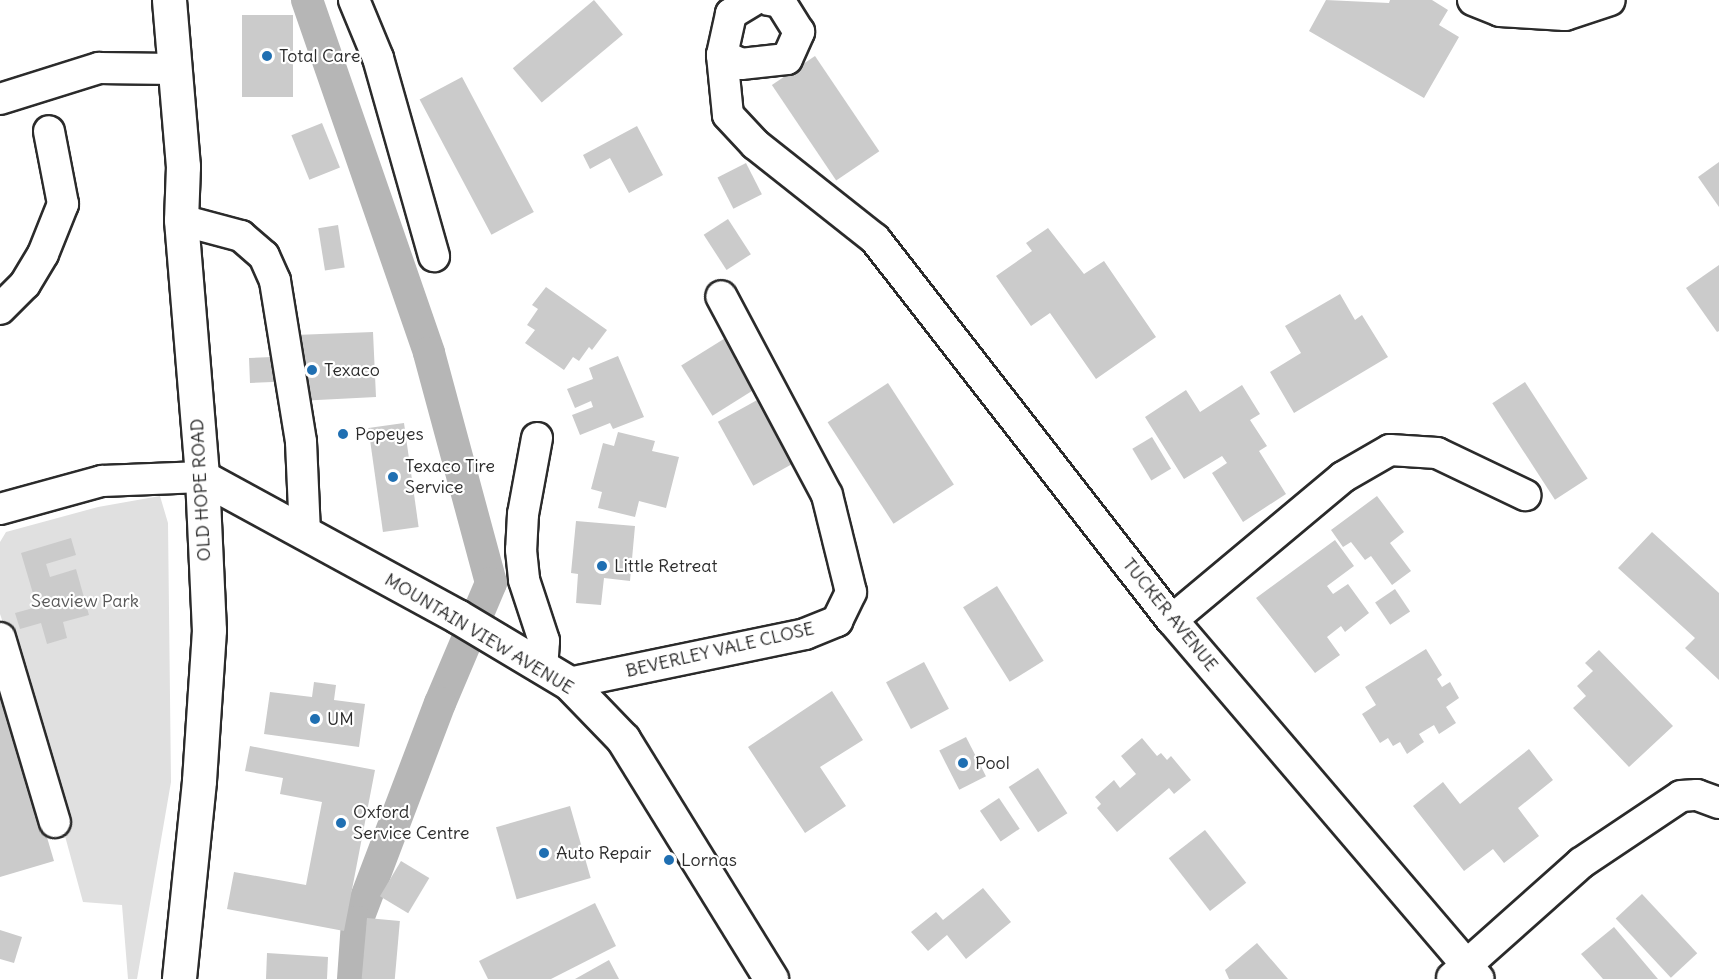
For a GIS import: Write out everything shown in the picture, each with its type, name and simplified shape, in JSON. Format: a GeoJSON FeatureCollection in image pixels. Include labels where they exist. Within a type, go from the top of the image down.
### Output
{"type":"FeatureCollection","features":[{"type":"Feature","properties":{"kind":"main road","name":"OLD HOPE ROAD"},"geometry":{"type":"LineString","coordinates":[[169,0],[183,166],[181,220],[202,477],[209,630],[199,781],[178,979]]}},
{"type":"Feature","properties":{"kind":"main road","name":"MOUNTAIN VIEW AVENUE"},"geometry":{"type":"LineString","coordinates":[[202,477],[457,616],[556,675],[623,739],[771,979]]}},
{"type":"Feature","properties":{"kind":"street"},"geometry":{"type":"LineString","coordinates":[[354,0],[378,58],[434,256]]}},
{"type":"Feature","properties":{"kind":"street","name":"TUCKER AVENUE"},"geometry":{"type":"LineString","coordinates":[[754,0],[731,14],[722,56],[728,115],[755,144],[875,239],[1172,620],[1466,975]]}},
{"type":"Feature","properties":{"kind":"street"},"geometry":{"type":"LineString","coordinates":[[722,56],[741,64],[787,59],[799,32],[780,2],[769,0]]}},
{"type":"Feature","properties":{"kind":"street"},"geometry":{"type":"LineString","coordinates":[[1473,0],[1500,10],[1565,15],[1610,0]]}},
{"type":"Feature","properties":{"kind":"street"},"geometry":{"type":"LineString","coordinates":[[0,99],[99,68],[174,69]]}},
{"type":"Feature","properties":{"kind":"street"},"geometry":{"type":"LineString","coordinates":[[0,309],[25,284],[43,254],[63,204],[49,131]]}},
{"type":"Feature","properties":{"kind":"street"},"geometry":{"type":"LineString","coordinates":[[181,220],[241,236],[264,256],[275,281],[301,442],[305,533]]}},
{"type":"Feature","properties":{"kind":"street","name":"BEVERLEY VALE CLOSE"},"geometry":{"type":"LineString","coordinates":[[556,675],[805,634],[837,621],[851,592],[827,495],[722,296]]}},
{"type":"Feature","properties":{"kind":"street"},"geometry":{"type":"LineString","coordinates":[[537,438],[523,514],[520,550],[524,580],[556,675]]}},
{"type":"Feature","properties":{"kind":"street"},"geometry":{"type":"LineString","coordinates":[[1172,620],[1343,477],[1390,450],[1437,453],[1525,495]]}},
{"type":"Feature","properties":{"kind":"street"},"geometry":{"type":"LineString","coordinates":[[0,509],[102,481],[202,477]]}},
{"type":"Feature","properties":{"kind":"street"},"geometry":{"type":"LineString","coordinates":[[0,638],[56,822]]}},
{"type":"Feature","properties":{"kind":"street"},"geometry":{"type":"LineString","coordinates":[[1466,975],[1581,863],[1680,796],[1697,795],[1719,803]]}},
{"type":"Feature","properties":{"kind":"green space","name":"Seaview Park"},"geometry":{"type":"Polygon","coordinates":[[[160,496],[168,523],[171,782],[137,979],[128,979],[122,905],[83,902],[23,682],[0,614],[0,542],[6,532],[98,507],[160,496]]]}},
{"type":"Feature","properties":{"kind":"building"},"geometry":{"type":"Polygon","coordinates":[[[594,0],[623,34],[542,103],[513,68],[594,0]]]}},
{"type":"Feature","properties":{"kind":"building"},"geometry":{"type":"Polygon","coordinates":[[[1326,0],[1389,3],[1390,0],[1432,0],[1448,10],[1439,25],[1459,37],[1424,98],[1309,31],[1326,0]]]}},
{"type":"Feature","properties":{"kind":"building","name":"Total Care"},"geometry":{"type":"Polygon","coordinates":[[[242,15],[293,15],[293,97],[242,97],[242,15]]]}},
{"type":"Feature","properties":{"kind":"building"},"geometry":{"type":"Polygon","coordinates":[[[815,56],[879,151],[836,180],[772,85],[815,56]]]}},
{"type":"Feature","properties":{"kind":"building"},"geometry":{"type":"Polygon","coordinates":[[[462,77],[534,212],[491,235],[420,100],[462,77]]]}},
{"type":"Feature","properties":{"kind":"building"},"geometry":{"type":"Polygon","coordinates":[[[322,123],[340,168],[309,180],[291,135],[322,123]]]}},
{"type":"Feature","properties":{"kind":"building"},"geometry":{"type":"Polygon","coordinates":[[[637,126],[663,175],[629,193],[610,158],[590,169],[583,155],[637,126]]]}},
{"type":"Feature","properties":{"kind":"building"},"geometry":{"type":"Polygon","coordinates":[[[1719,162],[1719,207],[1698,177],[1719,162]]]}},
{"type":"Feature","properties":{"kind":"building"},"geometry":{"type":"Polygon","coordinates":[[[746,163],[762,194],[733,209],[717,178],[746,163]]]}},
{"type":"Feature","properties":{"kind":"building"},"geometry":{"type":"Polygon","coordinates":[[[728,219],[751,254],[727,270],[704,235],[728,219]]]}},
{"type":"Feature","properties":{"kind":"building"},"geometry":{"type":"Polygon","coordinates":[[[338,225],[345,267],[325,271],[318,228],[338,225]]]}},
{"type":"Feature","properties":{"kind":"building"},"geometry":{"type":"Polygon","coordinates":[[[1048,228],[1084,274],[1104,261],[1156,337],[1096,379],[1050,313],[1031,326],[996,276],[1032,251],[1026,243],[1048,228]]]}},
{"type":"Feature","properties":{"kind":"building"},"geometry":{"type":"Polygon","coordinates":[[[1719,265],[1719,331],[1717,332],[1686,288],[1719,265]]]}},
{"type":"Feature","properties":{"kind":"building"},"geometry":{"type":"Polygon","coordinates":[[[546,287],[607,330],[592,350],[589,347],[579,361],[573,357],[564,370],[525,343],[535,330],[527,325],[538,309],[532,305],[546,287]]]}},
{"type":"Feature","properties":{"kind":"building"},"geometry":{"type":"Polygon","coordinates":[[[1340,294],[1355,320],[1362,315],[1388,357],[1294,413],[1270,372],[1301,353],[1285,326],[1340,294]]]}},
{"type":"Feature","properties":{"kind":"building","name":"Texaco"},"geometry":{"type":"Polygon","coordinates":[[[373,332],[376,397],[298,401],[297,381],[250,383],[249,358],[296,356],[295,335],[373,332]]]}},
{"type":"Feature","properties":{"kind":"building"},"geometry":{"type":"Polygon","coordinates":[[[727,337],[758,387],[712,416],[681,366],[727,337]]]}},
{"type":"Feature","properties":{"kind":"building"},"geometry":{"type":"Polygon","coordinates":[[[618,356],[644,417],[613,429],[610,423],[580,435],[572,415],[593,407],[591,401],[575,408],[567,389],[593,379],[589,368],[618,356]]]}},
{"type":"Feature","properties":{"kind":"building"},"geometry":{"type":"Polygon","coordinates":[[[1525,382],[1588,478],[1555,500],[1492,403],[1525,382]]]}},
{"type":"Feature","properties":{"kind":"building"},"geometry":{"type":"Polygon","coordinates":[[[888,383],[954,484],[894,524],[828,422],[888,383]]]}},
{"type":"Feature","properties":{"kind":"building"},"geometry":{"type":"Polygon","coordinates":[[[1242,385],[1260,414],[1250,420],[1267,446],[1259,451],[1286,494],[1243,522],[1212,473],[1227,463],[1222,456],[1184,479],[1145,417],[1186,390],[1200,412],[1242,385]]]}},
{"type":"Feature","properties":{"kind":"building"},"geometry":{"type":"Polygon","coordinates":[[[759,399],[794,463],[753,486],[718,422],[759,399]]]}},
{"type":"Feature","properties":{"kind":"building","name":"Texaco Tire Service"},"geometry":{"type":"Polygon","coordinates":[[[404,423],[419,527],[383,532],[368,428],[404,423]]]}},
{"type":"Feature","properties":{"kind":"building"},"geometry":{"type":"Polygon","coordinates":[[[618,432],[655,441],[652,451],[679,457],[666,508],[639,501],[635,517],[598,508],[602,492],[591,489],[603,443],[614,446],[618,432]]]}},
{"type":"Feature","properties":{"kind":"building"},"geometry":{"type":"Polygon","coordinates":[[[1152,437],[1171,469],[1151,481],[1132,449],[1152,437]]]}},
{"type":"Feature","properties":{"kind":"building"},"geometry":{"type":"Polygon","coordinates":[[[1377,496],[1404,532],[1390,543],[1411,571],[1392,585],[1371,556],[1365,560],[1351,542],[1343,547],[1331,530],[1377,496]]]}},
{"type":"Feature","properties":{"kind":"building","name":"Little Retreat"},"geometry":{"type":"Polygon","coordinates":[[[576,521],[635,526],[630,581],[604,578],[601,605],[576,603],[578,574],[571,573],[576,521]]]}},
{"type":"Feature","properties":{"kind":"building"},"geometry":{"type":"Polygon","coordinates":[[[1652,532],[1719,593],[1719,680],[1685,648],[1695,638],[1618,568],[1652,532]]]}},
{"type":"Feature","properties":{"kind":"building"},"geometry":{"type":"Polygon","coordinates":[[[71,538],[76,555],[46,564],[50,577],[76,569],[89,615],[63,622],[67,638],[47,644],[41,623],[20,629],[15,613],[37,607],[21,553],[71,538]]]}},
{"type":"Feature","properties":{"kind":"building"},"geometry":{"type":"Polygon","coordinates":[[[1335,540],[1354,566],[1327,586],[1333,594],[1348,584],[1369,613],[1345,632],[1341,626],[1327,637],[1340,655],[1315,673],[1256,598],[1335,540]]]}},
{"type":"Feature","properties":{"kind":"building"},"geometry":{"type":"Polygon","coordinates":[[[997,586],[1044,661],[1010,682],[963,607],[997,586]]]}},
{"type":"Feature","properties":{"kind":"building"},"geometry":{"type":"Polygon","coordinates":[[[1395,589],[1410,611],[1390,625],[1375,602],[1395,589]]]}},
{"type":"Feature","properties":{"kind":"building"},"geometry":{"type":"Polygon","coordinates":[[[1426,649],[1442,675],[1437,679],[1442,687],[1450,682],[1459,698],[1446,707],[1456,723],[1439,734],[1434,725],[1419,734],[1424,742],[1407,754],[1400,742],[1393,746],[1388,738],[1380,743],[1362,714],[1376,705],[1365,687],[1426,649]]]}},
{"type":"Feature","properties":{"kind":"building"},"geometry":{"type":"Polygon","coordinates":[[[1599,650],[1673,726],[1629,767],[1573,708],[1586,696],[1577,686],[1593,671],[1585,663],[1599,650]]]}},
{"type":"Feature","properties":{"kind":"building"},"geometry":{"type":"Polygon","coordinates":[[[924,662],[949,709],[911,729],[886,682],[924,662]]]}},
{"type":"Feature","properties":{"kind":"building"},"geometry":{"type":"Polygon","coordinates":[[[0,679],[54,861],[0,877],[0,679]]]}},
{"type":"Feature","properties":{"kind":"building","name":"UM"},"geometry":{"type":"Polygon","coordinates":[[[314,682],[336,685],[334,700],[365,704],[359,747],[264,734],[270,692],[312,697],[314,682]]]}},
{"type":"Feature","properties":{"kind":"building"},"geometry":{"type":"Polygon","coordinates":[[[832,691],[863,740],[820,767],[846,806],[805,833],[748,747],[832,691]]]}},
{"type":"Feature","properties":{"kind":"building","name":"Pool"},"geometry":{"type":"Polygon","coordinates":[[[966,737],[986,776],[959,790],[939,751],[966,737]]]}},
{"type":"Feature","properties":{"kind":"building"},"geometry":{"type":"Polygon","coordinates":[[[1142,738],[1157,756],[1161,753],[1167,760],[1171,756],[1191,780],[1174,794],[1169,788],[1117,832],[1097,808],[1101,804],[1095,797],[1114,780],[1120,788],[1136,774],[1121,756],[1142,738]]]}},
{"type":"Feature","properties":{"kind":"building","name":"Oxford Service Centre"},"geometry":{"type":"Polygon","coordinates":[[[250,746],[375,770],[344,931],[227,909],[234,872],[306,885],[322,802],[280,794],[283,778],[245,771],[250,746]]]}},
{"type":"Feature","properties":{"kind":"building"},"geometry":{"type":"Polygon","coordinates":[[[1529,749],[1553,780],[1518,808],[1539,836],[1504,863],[1493,849],[1464,871],[1413,806],[1443,782],[1460,804],[1529,749]]]}},
{"type":"Feature","properties":{"kind":"building"},"geometry":{"type":"Polygon","coordinates":[[[1038,768],[1067,813],[1038,832],[1009,787],[1038,768]]]}},
{"type":"Feature","properties":{"kind":"building"},"geometry":{"type":"Polygon","coordinates":[[[999,798],[1020,829],[1001,842],[980,811],[999,798]]]}},
{"type":"Feature","properties":{"kind":"building","name":"Auto Repair"},"geometry":{"type":"Polygon","coordinates":[[[570,806],[591,878],[517,899],[496,827],[570,806]]]}},
{"type":"Feature","properties":{"kind":"building"},"geometry":{"type":"Polygon","coordinates":[[[1205,830],[1246,883],[1210,911],[1169,858],[1205,830]]]}},
{"type":"Feature","properties":{"kind":"building"},"geometry":{"type":"Polygon","coordinates":[[[401,861],[429,878],[408,913],[380,896],[401,861]]]}},
{"type":"Feature","properties":{"kind":"building"},"geometry":{"type":"Polygon","coordinates":[[[983,888],[1011,922],[966,959],[947,935],[928,951],[911,932],[936,912],[943,920],[983,888]]]}},
{"type":"Feature","properties":{"kind":"building"},"geometry":{"type":"Polygon","coordinates":[[[1642,894],[1697,953],[1671,978],[1616,919],[1642,894]]]}},
{"type":"Feature","properties":{"kind":"building"},"geometry":{"type":"Polygon","coordinates":[[[595,903],[616,946],[551,979],[488,979],[479,961],[595,903]]]}},
{"type":"Feature","properties":{"kind":"building"},"geometry":{"type":"Polygon","coordinates":[[[367,918],[400,921],[395,979],[362,979],[367,918]]]}},
{"type":"Feature","properties":{"kind":"building"},"geometry":{"type":"Polygon","coordinates":[[[1614,927],[1658,979],[1603,979],[1581,954],[1614,927]]]}},
{"type":"Feature","properties":{"kind":"building"},"geometry":{"type":"Polygon","coordinates":[[[0,930],[22,937],[14,963],[0,959],[0,930]]]}},
{"type":"Feature","properties":{"kind":"building"},"geometry":{"type":"Polygon","coordinates":[[[1257,943],[1288,979],[1229,979],[1225,970],[1257,943]]]}},
{"type":"Feature","properties":{"kind":"building"},"geometry":{"type":"Polygon","coordinates":[[[267,953],[328,957],[327,979],[266,979],[267,953]]]}},
{"type":"Feature","properties":{"kind":"building"},"geometry":{"type":"Polygon","coordinates":[[[609,960],[619,979],[575,979],[609,960]]]}},
{"type":"Feature","properties":{"kind":"waterway"},"geometry":{"type":"LineString","coordinates":[[307,0],[429,353],[491,583],[440,703],[357,922],[353,979]]}},
{"type":"Feature","properties":{"kind":"place","name":"Total Care"},"geometry":{"type":"Point","coordinates":[267,56]}},
{"type":"Feature","properties":{"kind":"place","name":"Texaco"},"geometry":{"type":"Point","coordinates":[312,370]}},
{"type":"Feature","properties":{"kind":"place","name":"Popeyes"},"geometry":{"type":"Point","coordinates":[343,434]}},
{"type":"Feature","properties":{"kind":"place","name":"Texaco Tire Service"},"geometry":{"type":"Point","coordinates":[393,477]}},
{"type":"Feature","properties":{"kind":"place","name":"Little Retreat"},"geometry":{"type":"Point","coordinates":[602,566]}},
{"type":"Feature","properties":{"kind":"place","name":"UM"},"geometry":{"type":"Point","coordinates":[315,719]}},
{"type":"Feature","properties":{"kind":"place","name":"Pool"},"geometry":{"type":"Point","coordinates":[963,763]}},
{"type":"Feature","properties":{"kind":"place","name":"Oxford Service Centre"},"geometry":{"type":"Point","coordinates":[341,823]}},
{"type":"Feature","properties":{"kind":"place","name":"Auto Repair"},"geometry":{"type":"Point","coordinates":[544,853]}},
{"type":"Feature","properties":{"kind":"place","name":"Lornas"},"geometry":{"type":"Point","coordinates":[669,860]}}]}
